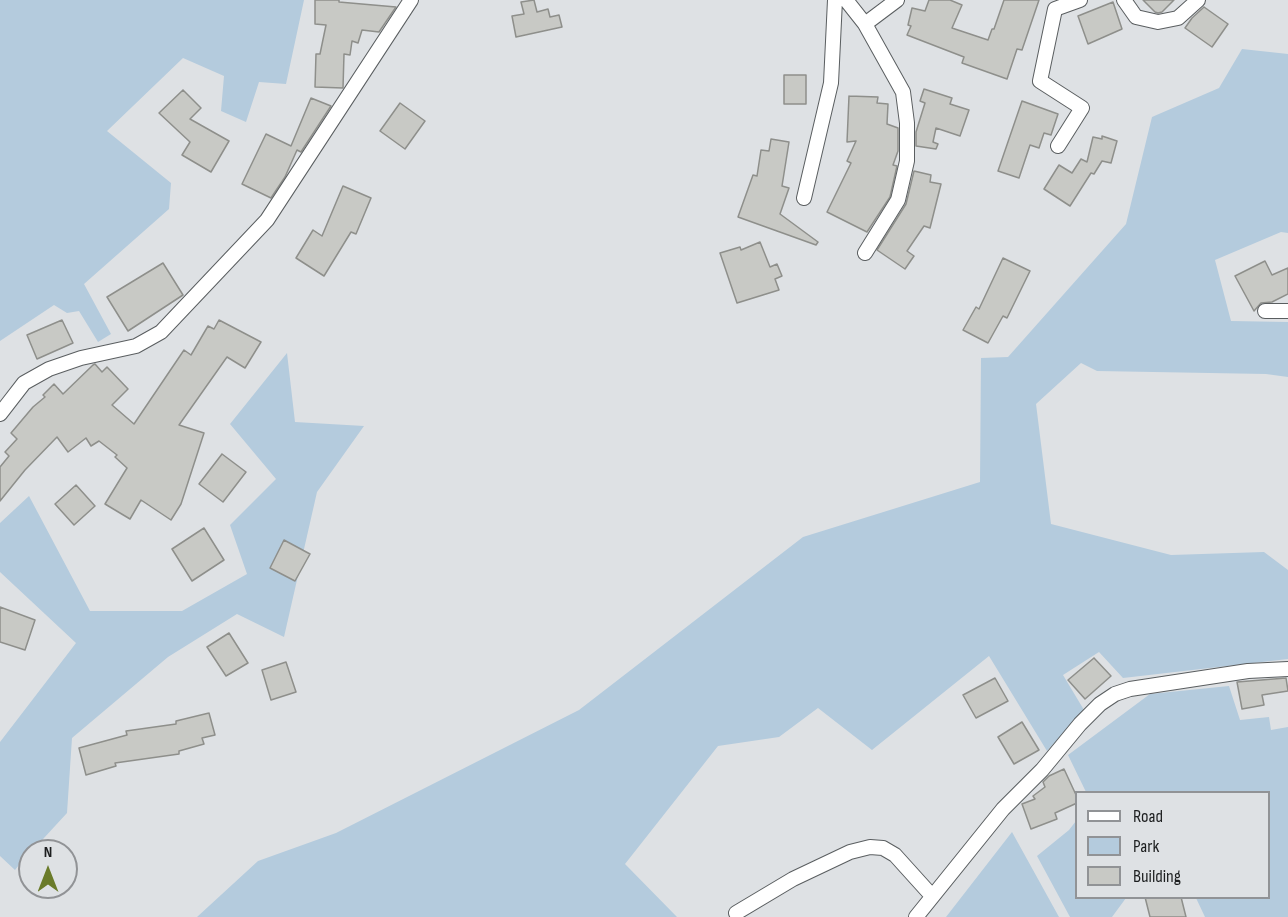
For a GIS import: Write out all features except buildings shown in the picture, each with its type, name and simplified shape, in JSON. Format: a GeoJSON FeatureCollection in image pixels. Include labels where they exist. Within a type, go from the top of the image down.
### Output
{"type":"FeatureCollection","features":[{"type":"Feature","properties":{"kind":"street"},"geometry":{"type":"LineString","coordinates":[[0,414],[24,383],[49,369],[81,357],[136,346],[161,332],[267,220],[411,0]]}},
{"type":"Feature","properties":{"kind":"street"},"geometry":{"type":"LineString","coordinates":[[804,198],[831,83],[835,0]]}},
{"type":"Feature","properties":{"kind":"street"},"geometry":{"type":"LineString","coordinates":[[846,0],[865,24],[903,92],[907,123],[907,161],[898,200],[865,254]]}},
{"type":"Feature","properties":{"kind":"street"},"geometry":{"type":"LineString","coordinates":[[865,24],[897,0]]}},
{"type":"Feature","properties":{"kind":"street"},"geometry":{"type":"LineString","coordinates":[[1058,146],[1082,108],[1040,81],[1055,9],[1080,0]]}},
{"type":"Feature","properties":{"kind":"street"},"geometry":{"type":"LineString","coordinates":[[1124,0],[1136,17],[1158,22],[1178,18],[1198,0]]}},
{"type":"Feature","properties":{"kind":"street"},"geometry":{"type":"LineString","coordinates":[[1265,311],[1288,311]]}},
{"type":"Feature","properties":{"kind":"street"},"geometry":{"type":"LineString","coordinates":[[916,917],[1003,808],[1042,770],[1080,724],[1100,704],[1115,694],[1130,689],[1248,671],[1288,669]]}},
{"type":"Feature","properties":{"kind":"street"},"geometry":{"type":"LineString","coordinates":[[736,913],[793,879],[850,852],[870,847],[883,848],[895,855],[932,896]]}},
{"type":"Feature","properties":{"kind":"green space"},"geometry":{"type":"Polygon","coordinates":[[[0,0],[304,0],[286,84],[259,82],[246,122],[221,111],[224,76],[183,58],[107,131],[171,183],[169,209],[84,284],[111,334],[98,342],[79,311],[67,313],[54,305],[0,341],[0,0]]]}},
{"type":"Feature","properties":{"kind":"green space"},"geometry":{"type":"Polygon","coordinates":[[[1242,49],[1288,54],[1288,233],[1281,232],[1215,260],[1231,321],[1288,322],[1288,377],[1266,374],[1097,371],[1081,363],[1036,404],[1051,524],[1171,555],[1264,552],[1288,570],[1288,659],[1123,678],[1099,652],[1063,675],[1084,710],[1047,751],[989,656],[872,750],[818,708],[779,737],[718,746],[625,864],[677,917],[197,917],[258,861],[336,833],[579,710],[803,537],[980,482],[981,358],[1008,357],[1126,224],[1152,117],[1219,88],[1242,49]]]}},
{"type":"Feature","properties":{"kind":"green space"},"geometry":{"type":"Polygon","coordinates":[[[287,353],[295,422],[364,426],[317,492],[284,637],[237,614],[168,657],[72,738],[67,813],[43,839],[18,839],[18,866],[15,870],[0,856],[0,742],[76,643],[0,572],[0,523],[29,496],[90,611],[182,611],[247,574],[230,525],[276,479],[230,424],[287,353]]]}},
{"type":"Feature","properties":{"kind":"green space"},"geometry":{"type":"Polygon","coordinates":[[[1229,686],[1240,720],[1269,717],[1271,730],[1288,727],[1288,917],[1205,917],[1196,899],[1270,899],[1270,791],[1086,791],[1068,755],[1150,694],[1229,686]]]}},
{"type":"Feature","properties":{"kind":"green space"},"geometry":{"type":"Polygon","coordinates":[[[1075,822],[1075,899],[1125,899],[1112,917],[1070,917],[1037,856],[1075,822]]]}},
{"type":"Feature","properties":{"kind":"green space"},"geometry":{"type":"Polygon","coordinates":[[[1012,832],[1059,917],[946,917],[1012,832]]]}}]}
